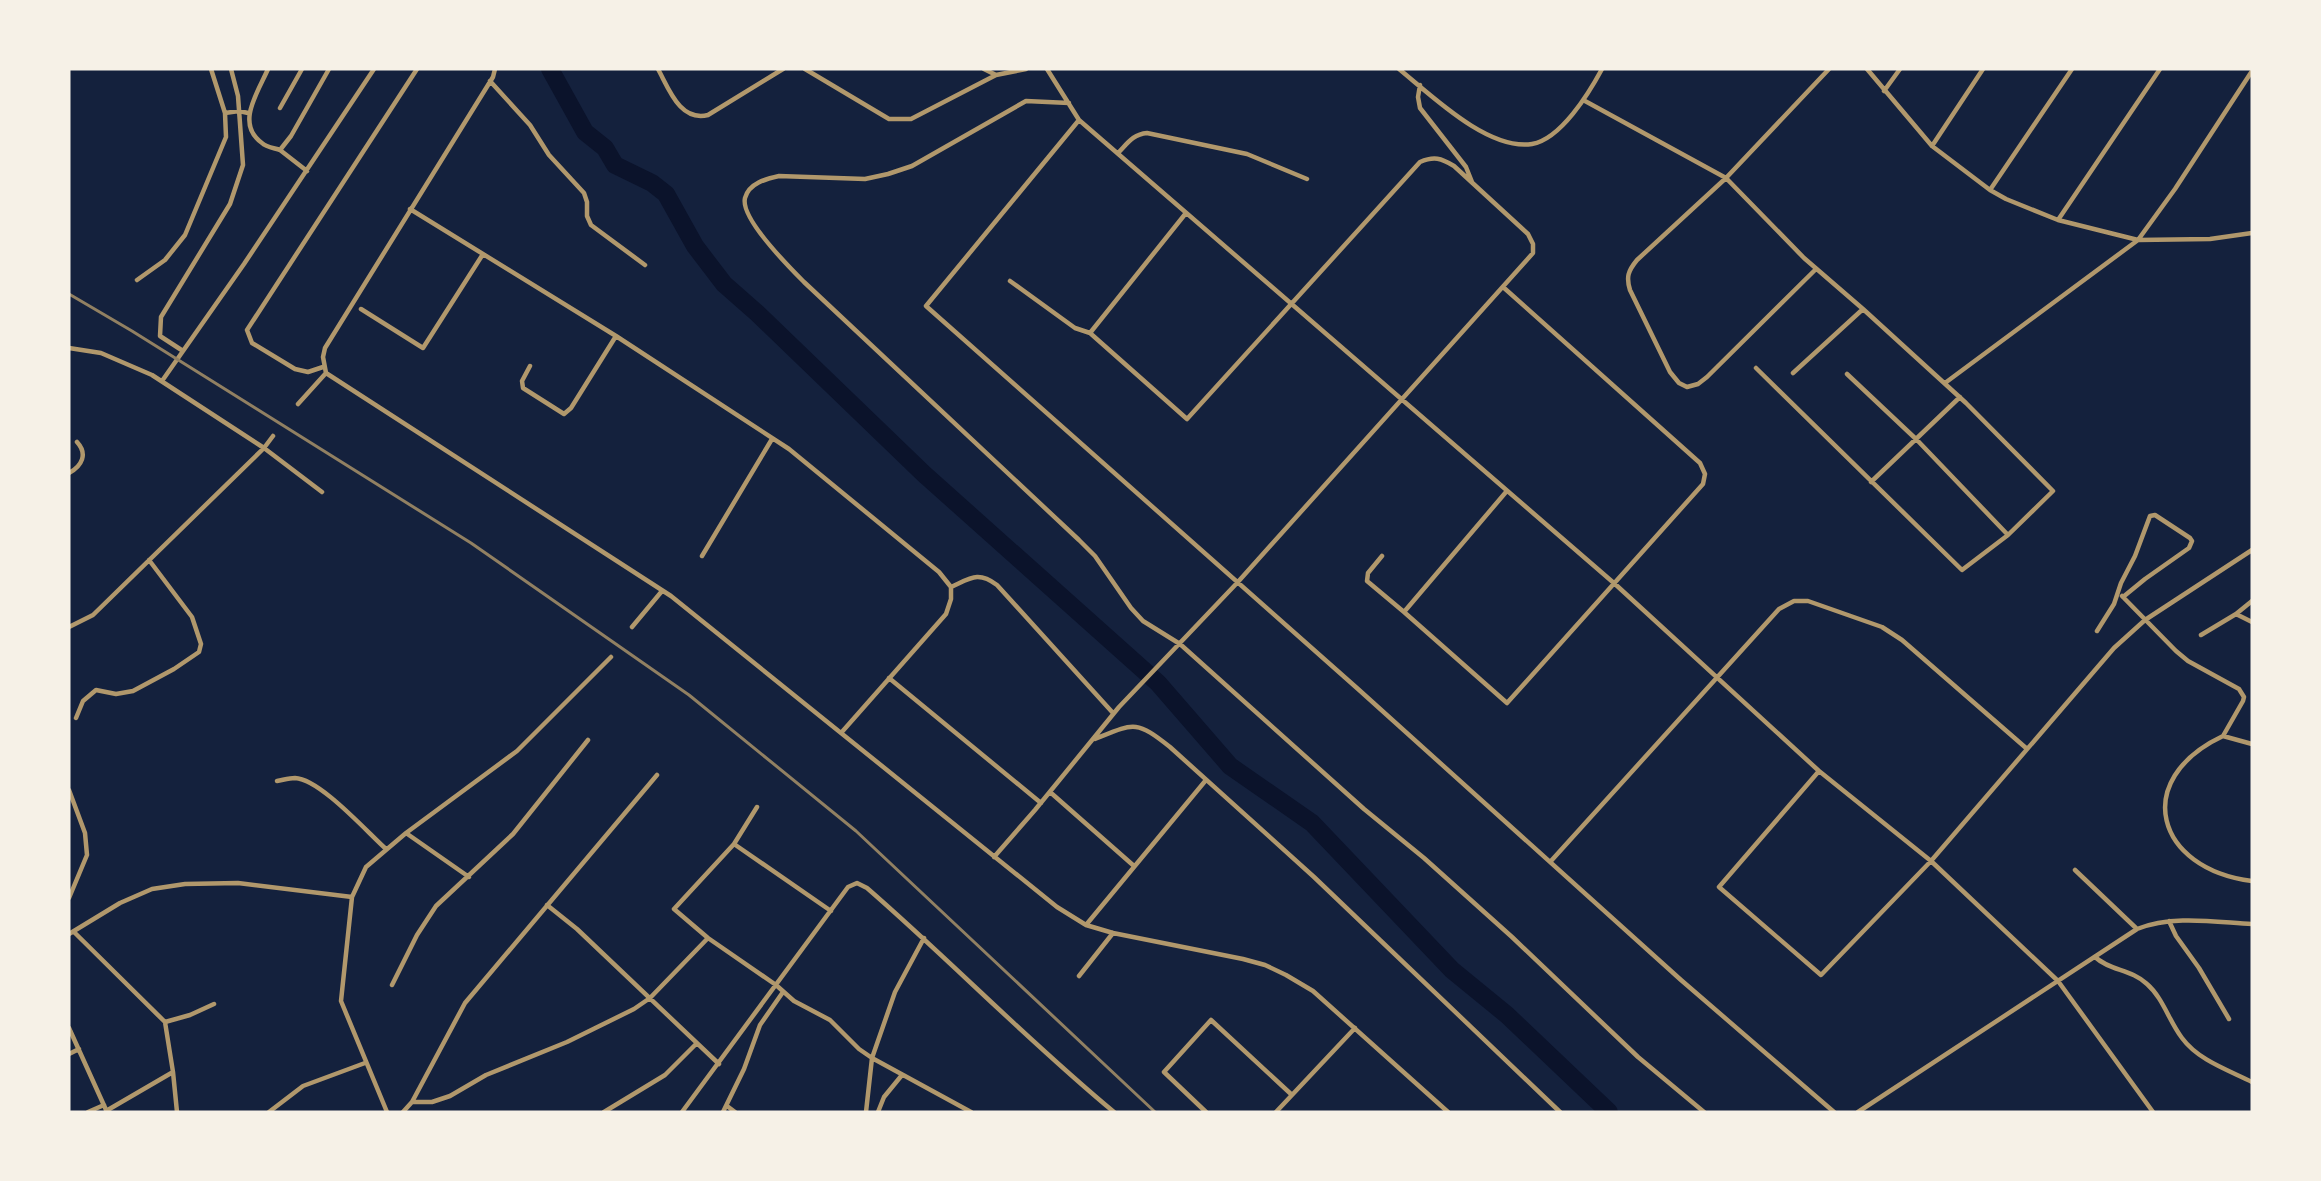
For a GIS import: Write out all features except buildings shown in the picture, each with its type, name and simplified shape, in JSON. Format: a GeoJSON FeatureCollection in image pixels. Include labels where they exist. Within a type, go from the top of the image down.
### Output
{"type":"FeatureCollection","features":[{"type":"Feature","properties":{"kind":"street"},"geometry":{"type":"LineString","coordinates":[[137,280],[165,261],[185,235],[226,137],[225,112],[211,69]]}},
{"type":"Feature","properties":{"kind":"street"},"geometry":{"type":"LineString","coordinates":[[183,351],[160,336],[161,317],[230,204],[243,165],[239,111],[231,69]]}},
{"type":"Feature","properties":{"kind":"street"},"geometry":{"type":"LineString","coordinates":[[268,69],[248,113],[249,128],[262,144],[280,150],[307,171]]}},
{"type":"Feature","properties":{"kind":"street"},"geometry":{"type":"LineString","coordinates":[[280,108],[302,69]]}},
{"type":"Feature","properties":{"kind":"street"},"geometry":{"type":"LineString","coordinates":[[280,150],[291,136],[328,71],[320,69]]}},
{"type":"Feature","properties":{"kind":"street"},"geometry":{"type":"LineString","coordinates":[[162,381],[307,171],[374,69]]}},
{"type":"Feature","properties":{"kind":"street"},"geometry":{"type":"LineString","coordinates":[[323,367],[308,372],[295,369],[252,343],[247,330],[417,69]]}},
{"type":"Feature","properties":{"kind":"street"},"geometry":{"type":"LineString","coordinates":[[658,69],[680,107],[689,114],[700,117],[708,115],[783,69]]}},
{"type":"Feature","properties":{"kind":"street"},"geometry":{"type":"LineString","coordinates":[[805,69],[889,119],[911,119],[999,73],[1026,69]]}},
{"type":"Feature","properties":{"kind":"street"},"geometry":{"type":"LineString","coordinates":[[984,69],[999,73]]}},
{"type":"Feature","properties":{"kind":"street"},"geometry":{"type":"LineString","coordinates":[[1047,69],[1079,120],[1615,584],[1819,771],[1931,861],[2058,981],[2153,1112]]}},
{"type":"Feature","properties":{"kind":"street"},"geometry":{"type":"LineString","coordinates":[[1399,69],[1478,131],[1513,144],[1532,144],[1547,139],[1585,101],[1602,69]]}},
{"type":"Feature","properties":{"kind":"street"},"geometry":{"type":"LineString","coordinates":[[1816,269],[1707,377],[1698,384],[1688,387],[1679,383],[1670,372],[1630,290],[1627,279],[1629,270],[1726,178],[1829,69]]}},
{"type":"Feature","properties":{"kind":"street"},"geometry":{"type":"LineString","coordinates":[[1867,69],[1932,146],[1990,190],[2006,199],[2058,220],[2138,240],[2210,239],[2252,233]]}},
{"type":"Feature","properties":{"kind":"street"},"geometry":{"type":"LineString","coordinates":[[1884,91],[1900,69]]}},
{"type":"Feature","properties":{"kind":"street"},"geometry":{"type":"LineString","coordinates":[[1932,146],[1983,69]]}},
{"type":"Feature","properties":{"kind":"street"},"geometry":{"type":"LineString","coordinates":[[1990,190],[2072,69]]}},
{"type":"Feature","properties":{"kind":"street"},"geometry":{"type":"LineString","coordinates":[[2058,220],[2160,69]]}},
{"type":"Feature","properties":{"kind":"street"},"geometry":{"type":"LineString","coordinates":[[496,70],[325,348],[323,367],[326,373],[662,591],[1057,907],[1086,925],[1113,933],[1191,947],[1254,962],[1286,975],[1313,991],[1448,1112]]}},
{"type":"Feature","properties":{"kind":"street"},"geometry":{"type":"LineString","coordinates":[[1945,383],[2138,240],[2175,189],[2252,71]]}},
{"type":"Feature","properties":{"kind":"street"},"geometry":{"type":"LineString","coordinates":[[490,81],[530,125],[549,155],[584,193],[587,202],[587,216],[591,225],[645,265]]}},
{"type":"Feature","properties":{"kind":"street"},"geometry":{"type":"LineString","coordinates":[[1420,85],[1418,97],[1420,108],[1461,160],[1473,185]]}},
{"type":"Feature","properties":{"kind":"street"},"geometry":{"type":"LineString","coordinates":[[1069,103],[1026,101],[912,166],[888,174],[865,179],[780,176],[768,179],[757,183],[750,189],[745,199],[746,209],[771,245],[804,282],[1095,556],[1131,608],[1143,621],[1180,644],[1364,809],[1425,858],[1512,936],[1638,1057],[1704,1112]]}},
{"type":"Feature","properties":{"kind":"street"},"geometry":{"type":"LineString","coordinates":[[1585,101],[1726,178],[1816,269],[1960,397],[2053,491],[2008,535],[1962,570],[1756,368]]}},
{"type":"Feature","properties":{"kind":"street"},"geometry":{"type":"LineString","coordinates":[[225,112],[248,113]]}},
{"type":"Feature","properties":{"kind":"street"},"geometry":{"type":"LineString","coordinates":[[1079,120],[926,306],[1551,861],[1681,980],[1834,1112]]}},
{"type":"Feature","properties":{"kind":"street"},"geometry":{"type":"LineString","coordinates":[[1118,153],[1132,138],[1147,132],[1247,154],[1307,179]]}},
{"type":"Feature","properties":{"kind":"street"},"geometry":{"type":"LineString","coordinates":[[994,857],[1041,803],[1113,713],[1237,584],[1533,253],[1533,244],[1528,234],[1454,166],[1442,159],[1431,157],[1420,162],[1293,305],[1187,419],[1090,333],[1076,328],[1010,281]]}},
{"type":"Feature","properties":{"kind":"street"},"geometry":{"type":"LineString","coordinates":[[410,209],[616,336],[789,449],[939,572],[951,587],[951,599],[946,614],[841,733]]}},
{"type":"Feature","properties":{"kind":"street"},"geometry":{"type":"LineString","coordinates":[[1090,333],[1186,213]]}},
{"type":"Feature","properties":{"kind":"street"},"geometry":{"type":"LineString","coordinates":[[361,309],[423,348],[483,254]]}},
{"type":"Feature","properties":{"kind":"street"},"geometry":{"type":"LineString","coordinates":[[1382,556],[1368,573],[1367,581],[1507,703],[1703,484],[1705,474],[1700,463],[1503,287]]}},
{"type":"Feature","properties":{"kind":"street"},"geometry":{"type":"LineString","coordinates":[[1793,373],[1863,309]]}},
{"type":"Feature","properties":{"kind":"street"},"geometry":{"type":"LineString","coordinates":[[530,366],[522,381],[524,388],[564,414],[571,408],[616,336]]}},
{"type":"Feature","properties":{"kind":"street"},"geometry":{"type":"LineString","coordinates":[[69,348],[101,353],[162,381],[264,448],[322,492]]}},
{"type":"Feature","properties":{"kind":"street"},"geometry":{"type":"LineString","coordinates":[[298,404],[326,373]]}},
{"type":"Feature","properties":{"kind":"street"},"geometry":{"type":"LineString","coordinates":[[1847,374],[1917,440],[2008,535]]}},
{"type":"Feature","properties":{"kind":"street"},"geometry":{"type":"LineString","coordinates":[[1871,482],[1960,397]]}},
{"type":"Feature","properties":{"kind":"street"},"geometry":{"type":"LineString","coordinates":[[69,627],[93,615],[264,448],[273,436]]}},
{"type":"Feature","properties":{"kind":"street"},"geometry":{"type":"LineString","coordinates":[[702,556],[772,439]]}},
{"type":"Feature","properties":{"kind":"street"},"geometry":{"type":"LineString","coordinates":[[69,473],[77,469],[82,462],[84,453],[77,442]]}},
{"type":"Feature","properties":{"kind":"street"},"geometry":{"type":"LineString","coordinates":[[1404,612],[1506,492]]}},
{"type":"Feature","properties":{"kind":"street"},"geometry":{"type":"LineString","coordinates":[[2097,631],[2110,613],[2138,550],[2150,516],[2154,515],[2190,538],[2192,541],[2189,548],[2123,597]]}},
{"type":"Feature","properties":{"kind":"street"},"geometry":{"type":"LineString","coordinates":[[1819,771],[1719,887],[1821,975],[1931,861],[2114,648],[2145,620],[2252,550]]}},
{"type":"Feature","properties":{"kind":"street"},"geometry":{"type":"LineString","coordinates":[[76,718],[83,701],[96,690],[116,694],[133,691],[174,669],[199,652],[201,644],[192,617],[149,560]]}},
{"type":"Feature","properties":{"kind":"street"},"geometry":{"type":"LineString","coordinates":[[951,587],[976,576],[986,577],[998,585],[1113,713]]}},
{"type":"Feature","properties":{"kind":"street"},"geometry":{"type":"LineString","coordinates":[[632,627],[662,591]]}},
{"type":"Feature","properties":{"kind":"street"},"geometry":{"type":"LineString","coordinates":[[2118,592],[2188,661],[2239,689],[2242,693],[2243,701],[2223,736],[2203,746],[2182,764],[2169,787],[2165,808],[2169,828],[2178,847],[2195,861],[2218,874],[2252,881]]}},
{"type":"Feature","properties":{"kind":"street"},"geometry":{"type":"LineString","coordinates":[[1551,861],[1779,609],[1794,601],[1808,601],[1882,627],[1902,640],[2026,748]]}},
{"type":"Feature","properties":{"kind":"street"},"geometry":{"type":"LineString","coordinates":[[2201,635],[2236,614],[2252,601]]}},
{"type":"Feature","properties":{"kind":"street"},"geometry":{"type":"LineString","coordinates":[[2236,614],[2252,622]]}},
{"type":"Feature","properties":{"kind":"street"},"geometry":{"type":"LineString","coordinates":[[387,1112],[341,1001],[352,897],[366,867],[406,833],[517,751],[611,657]]}},
{"type":"Feature","properties":{"kind":"street"},"geometry":{"type":"LineString","coordinates":[[889,678],[1041,803]]}},
{"type":"Feature","properties":{"kind":"street"},"geometry":{"type":"LineString","coordinates":[[1092,740],[1133,726],[1147,729],[1314,877],[1560,1112]]}},
{"type":"Feature","properties":{"kind":"street"},"geometry":{"type":"LineString","coordinates":[[2223,736],[2252,744]]}},
{"type":"Feature","properties":{"kind":"street"},"geometry":{"type":"LineString","coordinates":[[392,985],[424,922],[436,906],[513,834],[588,740]]}},
{"type":"Feature","properties":{"kind":"street"},"geometry":{"type":"LineString","coordinates":[[403,1112],[412,1102],[465,1003],[657,775]]}},
{"type":"Feature","properties":{"kind":"street"},"geometry":{"type":"LineString","coordinates":[[277,781],[296,778],[307,781],[334,799],[386,849]]}},
{"type":"Feature","properties":{"kind":"street"},"geometry":{"type":"LineString","coordinates":[[1086,925],[1206,780]]}},
{"type":"Feature","properties":{"kind":"street"},"geometry":{"type":"LineString","coordinates":[[69,790],[85,833],[87,855],[69,898]]}},
{"type":"Feature","properties":{"kind":"street"},"geometry":{"type":"LineString","coordinates":[[1050,792],[1134,866]]}},
{"type":"Feature","properties":{"kind":"street"},"geometry":{"type":"LineString","coordinates":[[757,807],[734,844],[674,909],[708,938],[776,985],[801,1006],[830,1020],[859,1049],[872,1058],[971,1112]]}},
{"type":"Feature","properties":{"kind":"street"},"geometry":{"type":"LineString","coordinates":[[406,833],[469,877]]}},
{"type":"Feature","properties":{"kind":"street"},"geometry":{"type":"LineString","coordinates":[[734,844],[831,911]]}},
{"type":"Feature","properties":{"kind":"street"},"geometry":{"type":"LineString","coordinates":[[2075,870],[2137,929]]}},
{"type":"Feature","properties":{"kind":"street"},"geometry":{"type":"LineString","coordinates":[[177,1112],[165,1022],[71,933],[120,903],[152,889],[185,884],[238,883],[352,897]]}},
{"type":"Feature","properties":{"kind":"street"},"geometry":{"type":"LineString","coordinates":[[682,1112],[848,887],[857,883],[867,888],[924,938],[1075,1080],[1114,1112]]}},
{"type":"Feature","properties":{"kind":"street"},"geometry":{"type":"LineString","coordinates":[[547,905],[577,929],[719,1064]]}},
{"type":"Feature","properties":{"kind":"street"},"geometry":{"type":"LineString","coordinates":[[1858,1112],[2137,929],[2169,921],[2252,924]]}},
{"type":"Feature","properties":{"kind":"street"},"geometry":{"type":"LineString","coordinates":[[2169,921],[2176,936],[2229,1019]]}},
{"type":"Feature","properties":{"kind":"street"},"geometry":{"type":"LineString","coordinates":[[1079,976],[1113,933]]}},
{"type":"Feature","properties":{"kind":"street"},"geometry":{"type":"LineString","coordinates":[[412,1102],[432,1102],[450,1096],[486,1075],[577,1037],[634,1009],[650,998],[708,938]]}},
{"type":"Feature","properties":{"kind":"street"},"geometry":{"type":"LineString","coordinates":[[866,1112],[872,1058],[895,993],[924,938]]}},
{"type":"Feature","properties":{"kind":"street"},"geometry":{"type":"LineString","coordinates":[[2095,957],[2111,968],[2120,969],[2139,977],[2150,986],[2183,1040],[2204,1058],[2252,1082]]}},
{"type":"Feature","properties":{"kind":"street"},"geometry":{"type":"LineString","coordinates":[[723,1112],[744,1069],[760,1025],[783,992]]}},
{"type":"Feature","properties":{"kind":"street"},"geometry":{"type":"LineString","coordinates":[[165,1022],[190,1015],[214,1004]]}},
{"type":"Feature","properties":{"kind":"street"},"geometry":{"type":"LineString","coordinates":[[1206,1112],[1164,1072],[1211,1020],[1292,1095]]}},
{"type":"Feature","properties":{"kind":"street"},"geometry":{"type":"LineString","coordinates":[[69,1028],[107,1112],[173,1072]]}},
{"type":"Feature","properties":{"kind":"street"},"geometry":{"type":"LineString","coordinates":[[1276,1112],[1355,1028]]}},
{"type":"Feature","properties":{"kind":"street"},"geometry":{"type":"LineString","coordinates":[[604,1112],[665,1075],[696,1044]]}},
{"type":"Feature","properties":{"kind":"street"},"geometry":{"type":"LineString","coordinates":[[69,1054],[79,1049]]}},
{"type":"Feature","properties":{"kind":"street"},"geometry":{"type":"LineString","coordinates":[[269,1112],[303,1086],[365,1063]]}},
{"type":"Feature","properties":{"kind":"street"},"geometry":{"type":"LineString","coordinates":[[867,1102],[878,1111],[884,1097],[902,1075]]}},
{"type":"Feature","properties":{"kind":"street"},"geometry":{"type":"LineString","coordinates":[[88,1112],[104,1105]]}},
{"type":"Feature","properties":{"kind":"street"},"geometry":{"type":"LineString","coordinates":[[727,1106],[735,1112]]}},
{"type":"Feature","properties":{"kind":"waterway"},"geometry":{"type":"LineString","coordinates":[[550,69],[585,132],[605,148],[615,165],[652,183],[666,194],[695,246],[724,284],[924,474],[1158,683],[1230,766],[1312,823],[1452,970],[1507,1015],[1609,1112]]}},
{"type":"Feature","properties":{"kind":"railway"},"geometry":{"type":"LineString","coordinates":[[69,294],[471,543],[689,695],[856,831],[1155,1112]]}}]}
